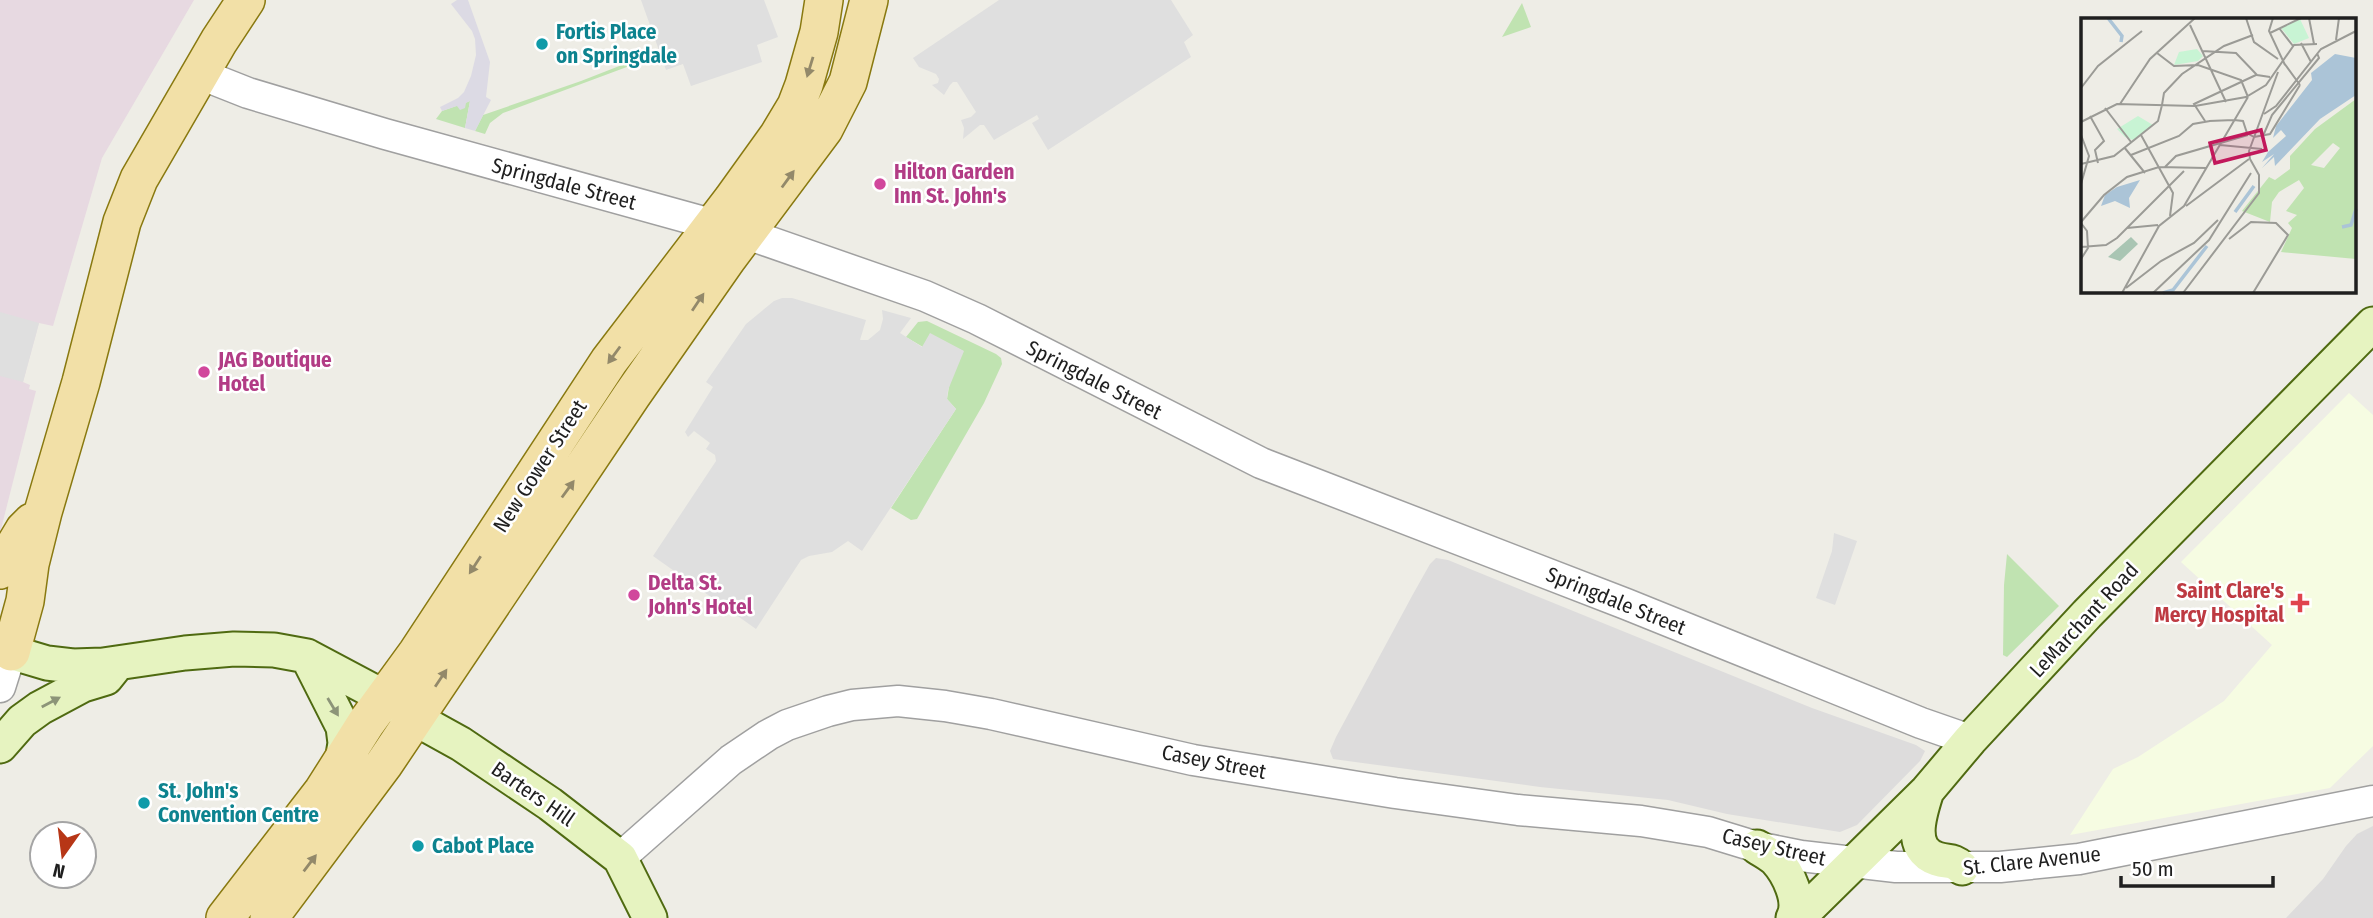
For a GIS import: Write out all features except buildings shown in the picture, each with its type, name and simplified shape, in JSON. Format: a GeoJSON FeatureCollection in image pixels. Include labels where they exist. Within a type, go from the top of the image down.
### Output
{"type":"FeatureCollection","features":[{"type":"Feature","properties":{"kind":"main road"},"geometry":{"type":"LineString","coordinates":[[5,651],[24,601],[43,512],[81,382],[122,222],[139,179],[246,0]]}},
{"type":"Feature","properties":{"kind":"main road","name":"New Gower Street"},"geometry":{"type":"LineString","coordinates":[[730,230],[796,106],[813,58],[824,0]]}},
{"type":"Feature","properties":{"kind":"main road","name":"New Gower Street"},"geometry":{"type":"LineString","coordinates":[[269,918],[384,764],[400,708],[609,361],[824,129],[851,70],[869,0]]}},
{"type":"Feature","properties":{"kind":"main road","name":"LeMarchant Road"},"geometry":{"type":"LineString","coordinates":[[1798,918],[1927,791],[1970,740],[2096,605],[2373,324]]}},
{"type":"Feature","properties":{"kind":"main road"},"geometry":{"type":"LineString","coordinates":[[0,570],[24,530],[43,512]]}},
{"type":"Feature","properties":{"kind":"main road","name":"Barters Hill"},"geometry":{"type":"LineString","coordinates":[[5,651],[47,663],[73,666],[234,649],[274,650],[307,656],[400,708],[550,804],[620,858],[650,918]]}},
{"type":"Feature","properties":{"kind":"main road"},"geometry":{"type":"LineString","coordinates":[[307,656],[343,727],[345,743],[342,762]]}},
{"type":"Feature","properties":{"kind":"main road"},"geometry":{"type":"LineString","coordinates":[[0,746],[22,721],[40,708],[83,685],[106,678],[118,663]]}},
{"type":"Feature","properties":{"kind":"main road","name":"New Gower Street"},"geometry":{"type":"LineString","coordinates":[[225,918],[301,821],[366,723],[400,708]]}},
{"type":"Feature","properties":{"kind":"main road"},"geometry":{"type":"LineString","coordinates":[[1927,791],[1918,830],[1922,848],[1938,860],[1955,861],[1962,868]]}},
{"type":"Feature","properties":{"kind":"main road"},"geometry":{"type":"LineString","coordinates":[[1757,847],[1775,859],[1789,881],[1796,905],[1793,918]]}},
{"type":"Feature","properties":{"kind":"street","name":"Springdale Street"},"geometry":{"type":"LineString","coordinates":[[200,74],[248,93],[385,134],[730,230],[951,306],[1261,463],[1970,740]]}},
{"type":"Feature","properties":{"kind":"street"},"geometry":{"type":"LineString","coordinates":[[0,687],[5,651]]}},
{"type":"Feature","properties":{"kind":"street","name":"Casey Street"},"geometry":{"type":"LineString","coordinates":[[620,858],[731,760],[768,735],[828,711],[852,705],[898,701],[992,714],[1193,760],[1436,799],[1518,810],[1641,821],[1708,832],[1757,847],[1801,856],[1855,862]]}},
{"type":"Feature","properties":{"kind":"street","name":"St. Clare Avenue"},"geometry":{"type":"LineString","coordinates":[[1855,862],[1896,867],[1962,868],[2035,864],[2078,859],[2373,802]]}},
{"type":"Feature","properties":{"kind":"shaded area"},"geometry":{"type":"Polygon","coordinates":[[[0,0],[194,0],[102,158],[53,326],[39,323],[23,382],[30,385],[29,389],[36,391],[0,533],[0,0]]]}},
{"type":"Feature","properties":{"kind":"shaded area"},"geometry":{"type":"Polygon","coordinates":[[[457,0],[468,0],[490,62],[486,97],[491,100],[475,131],[465,128],[470,101],[460,110],[457,106],[442,111],[440,107],[464,92],[476,55],[472,31],[451,4],[457,0]]]}},
{"type":"Feature","properties":{"kind":"shaded area"},"geometry":{"type":"Polygon","coordinates":[[[641,0],[764,0],[778,37],[757,45],[762,62],[691,86],[683,64],[666,70],[641,0]]]}},
{"type":"Feature","properties":{"kind":"shaded area"},"geometry":{"type":"Polygon","coordinates":[[[999,0],[1171,0],[1193,35],[1184,42],[1191,57],[1048,150],[1032,123],[1039,119],[1037,115],[994,140],[984,125],[980,125],[963,139],[964,128],[961,120],[976,112],[957,82],[950,85],[944,95],[932,85],[938,83],[936,74],[919,67],[913,58],[999,0]]]}},
{"type":"Feature","properties":{"kind":"shaded area"},"geometry":{"type":"Polygon","coordinates":[[[792,298],[866,320],[860,340],[868,340],[880,330],[882,310],[911,318],[900,333],[922,347],[930,333],[964,351],[948,390],[947,399],[956,409],[862,551],[848,541],[832,552],[801,560],[756,629],[653,556],[716,461],[715,455],[706,449],[710,443],[694,431],[688,437],[685,432],[713,387],[706,382],[746,324],[774,301],[792,298]]]}},
{"type":"Feature","properties":{"kind":"shaded area"},"geometry":{"type":"Polygon","coordinates":[[[0,312],[39,323],[23,382],[0,376],[0,312]]]}},
{"type":"Feature","properties":{"kind":"shaded area","name":"Saint Clare's Mercy Hospital"},"geometry":{"type":"Polygon","coordinates":[[[2349,393],[2373,415],[2373,746],[2330,788],[2070,835],[2113,769],[2138,757],[2224,701],[2272,645],[2181,562],[2349,393]]]}},
{"type":"Feature","properties":{"kind":"shaded area"},"geometry":{"type":"Polygon","coordinates":[[[1834,533],[1857,541],[1835,605],[1816,598],[1832,551],[1834,533]]]}},
{"type":"Feature","properties":{"kind":"shaded area"},"geometry":{"type":"Polygon","coordinates":[[[1436,558],[1448,560],[1812,708],[1916,745],[1925,751],[1920,761],[1857,825],[1840,832],[1727,814],[1668,800],[1540,787],[1333,759],[1330,751],[1336,737],[1412,596],[1436,558]]]}},
{"type":"Feature","properties":{"kind":"shaded area"},"geometry":{"type":"Polygon","coordinates":[[[2373,826],[2373,918],[2286,918],[2323,879],[2357,834],[2373,826]]]}},
{"type":"Feature","properties":{"kind":"green space"},"geometry":{"type":"Polygon","coordinates":[[[1522,3],[1531,27],[1502,37],[1522,3]]]}},
{"type":"Feature","properties":{"kind":"green space"},"geometry":{"type":"Polygon","coordinates":[[[650,54],[651,58],[503,113],[490,123],[485,134],[475,131],[483,115],[650,54]]]}},
{"type":"Feature","properties":{"kind":"green space"},"geometry":{"type":"Polygon","coordinates":[[[470,101],[465,128],[436,119],[442,111],[470,101]]]}},
{"type":"Feature","properties":{"kind":"green space"},"geometry":{"type":"Polygon","coordinates":[[[927,321],[996,354],[1001,358],[1002,364],[984,403],[917,519],[911,520],[891,508],[956,409],[947,399],[950,381],[963,351],[930,334],[923,347],[906,337],[918,322],[927,321]]]}},
{"type":"Feature","properties":{"kind":"green space"},"geometry":{"type":"Polygon","coordinates":[[[2007,554],[2059,606],[2007,657],[2003,655],[2007,554]]]}},
{"type":"Feature","properties":{"kind":"place","name":"Fortis Place on Springdale"},"geometry":{"type":"Point","coordinates":[542,44]}},
{"type":"Feature","properties":{"kind":"place","name":"Hilton Garden Inn St. John's"},"geometry":{"type":"Point","coordinates":[880,184]}},
{"type":"Feature","properties":{"kind":"place","name":"JAG Boutique Hotel"},"geometry":{"type":"Point","coordinates":[204,372]}},
{"type":"Feature","properties":{"kind":"place","name":"Delta St. John's Hotel"},"geometry":{"type":"Point","coordinates":[634,595]}},
{"type":"Feature","properties":{"kind":"place","name":"Saint Clare's Mercy Hospital"},"geometry":{"type":"Point","coordinates":[2300,603]}},
{"type":"Feature","properties":{"kind":"place","name":"St. John's Convention Centre"},"geometry":{"type":"Point","coordinates":[144,803]}},
{"type":"Feature","properties":{"kind":"place","name":"Cabot Place"},"geometry":{"type":"Point","coordinates":[418,846]}}]}
